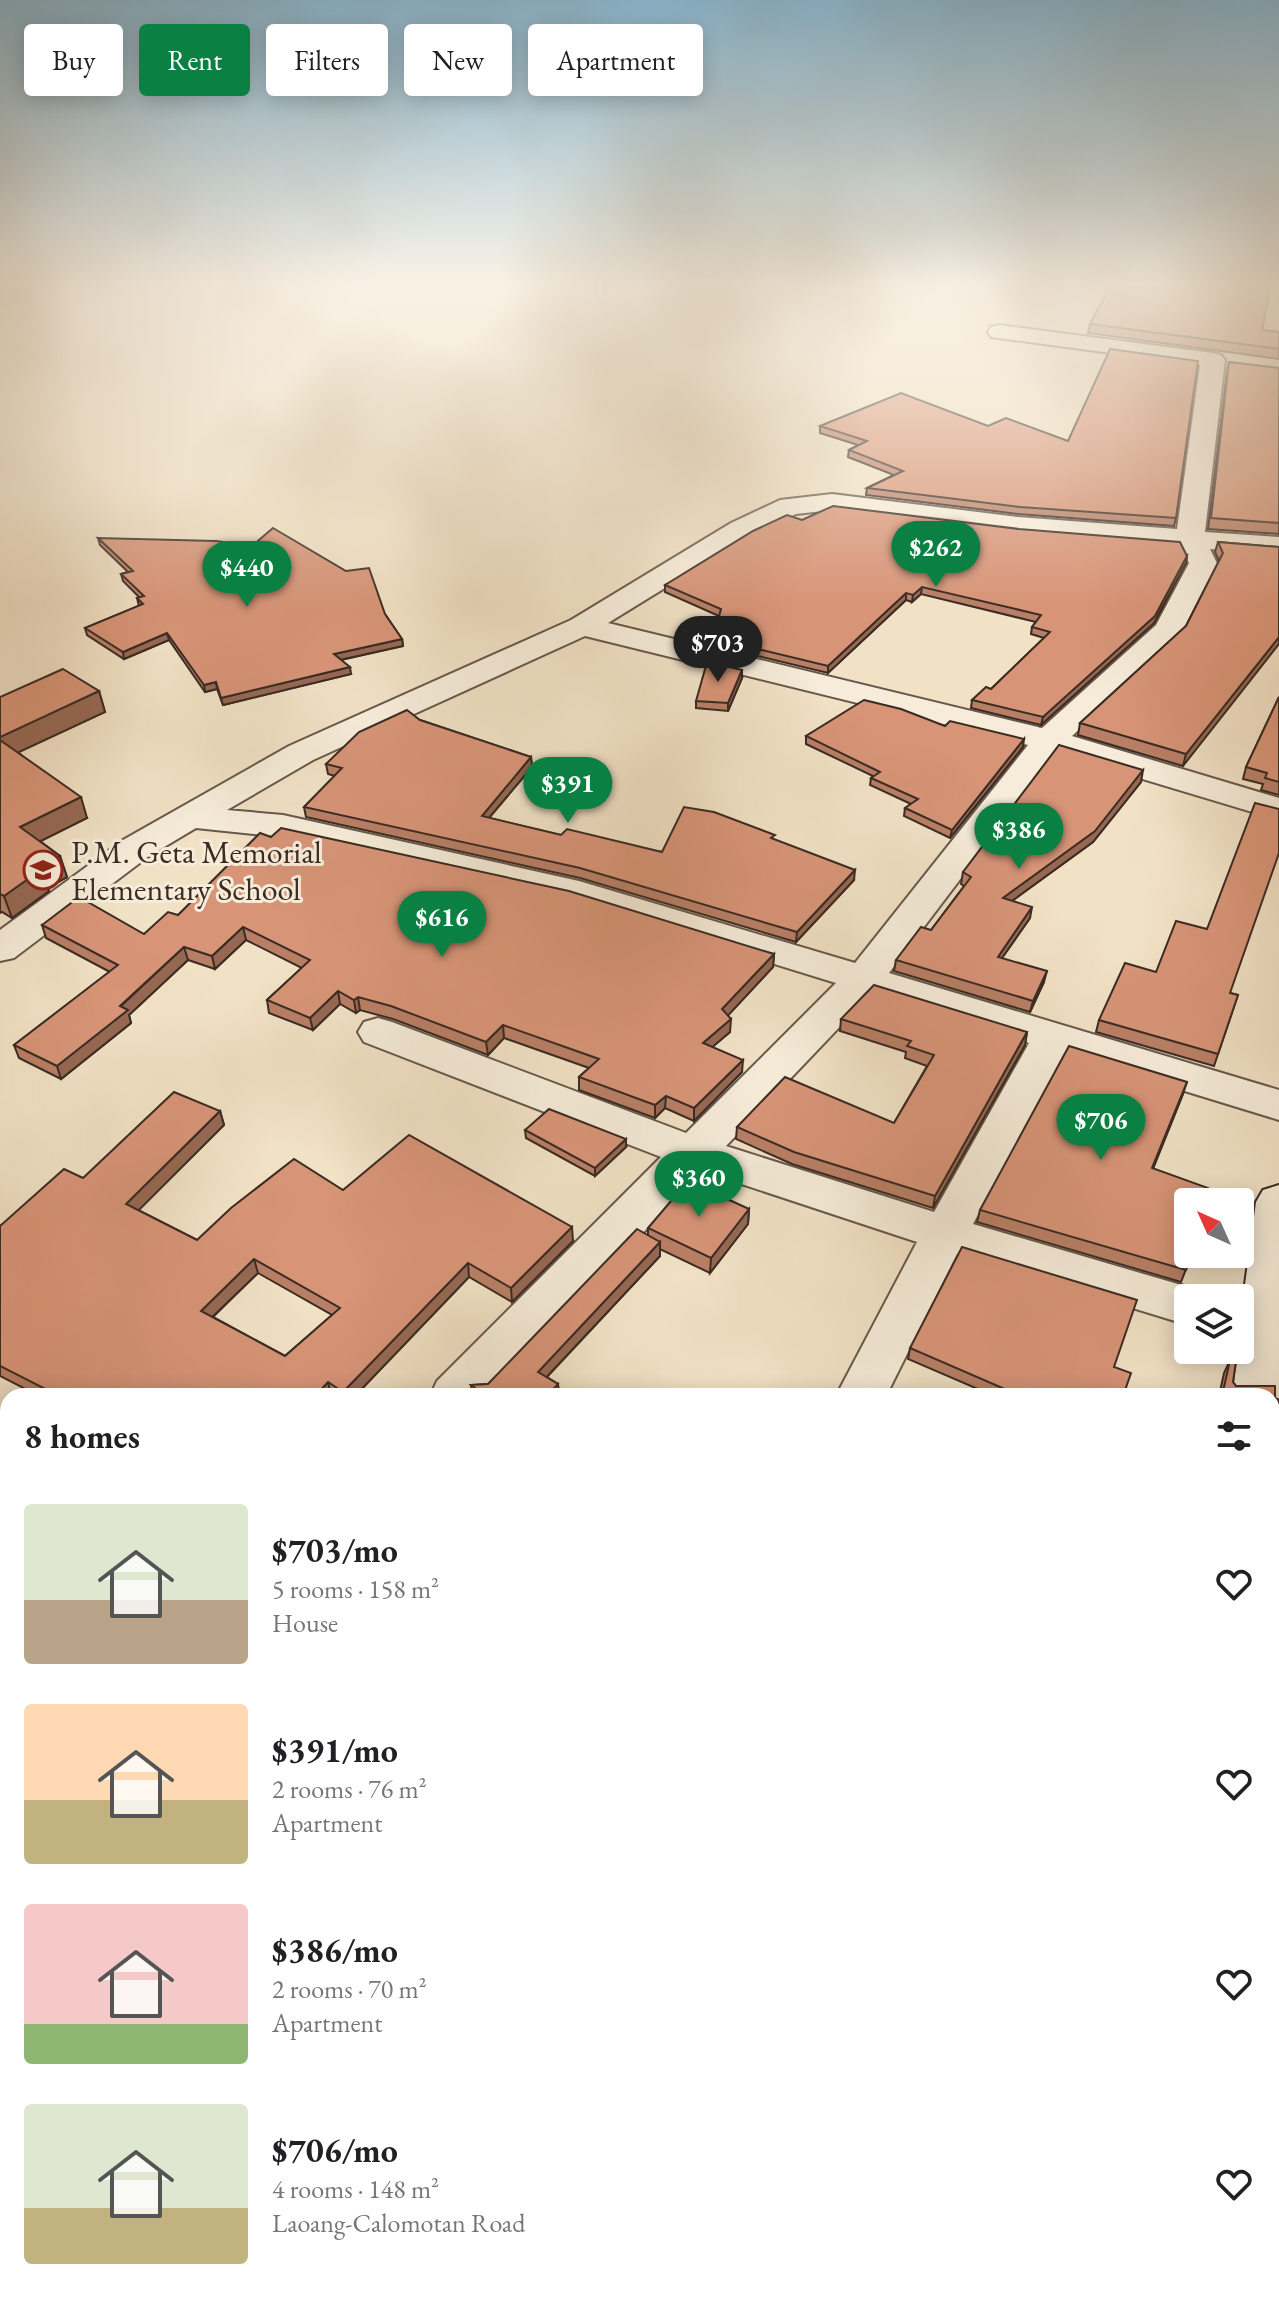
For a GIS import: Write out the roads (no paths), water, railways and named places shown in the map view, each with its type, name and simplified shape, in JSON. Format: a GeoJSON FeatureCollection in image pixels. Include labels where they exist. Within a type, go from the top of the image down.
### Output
{"type":"FeatureCollection","features":[{"type":"Feature","properties":{"kind":"street"},"geometry":{"type":"LineString","coordinates":[[463,1388],[863,979],[1049,740],[1169,630],[1203,563],[1190,539],[1220,390]]}},
{"type":"Feature","properties":{"kind":"street"},"geometry":{"type":"LineString","coordinates":[[0,949],[136,848],[301,753],[582,626],[752,523],[790,506],[814,501],[1018,525],[1279,546]]}},
{"type":"Feature","properties":{"kind":"street"},"geometry":{"type":"LineString","coordinates":[[582,626],[1049,740],[1279,809]]}},
{"type":"Feature","properties":{"kind":"street"},"geometry":{"type":"LineString","coordinates":[[187,817],[283,826],[579,892],[1279,1105]]}},
{"type":"Feature","properties":{"kind":"street"},"geometry":{"type":"LineString","coordinates":[[378,1032],[692,1152],[1174,1302]]}},
{"type":"Feature","properties":{"kind":"street"},"geometry":{"type":"LineString","coordinates":[[865,1388],[945,1233],[1053,1036]]}},
{"type":"Feature","properties":{"kind":"street"},"geometry":{"type":"LineString","coordinates":[[1256,1388],[1279,1202]]}},
{"type":"Feature","properties":{"kind":"place","name":"P.M. Geta Memorial Elementary School"},"geometry":{"type":"Point","coordinates":[43,870]}}]}
